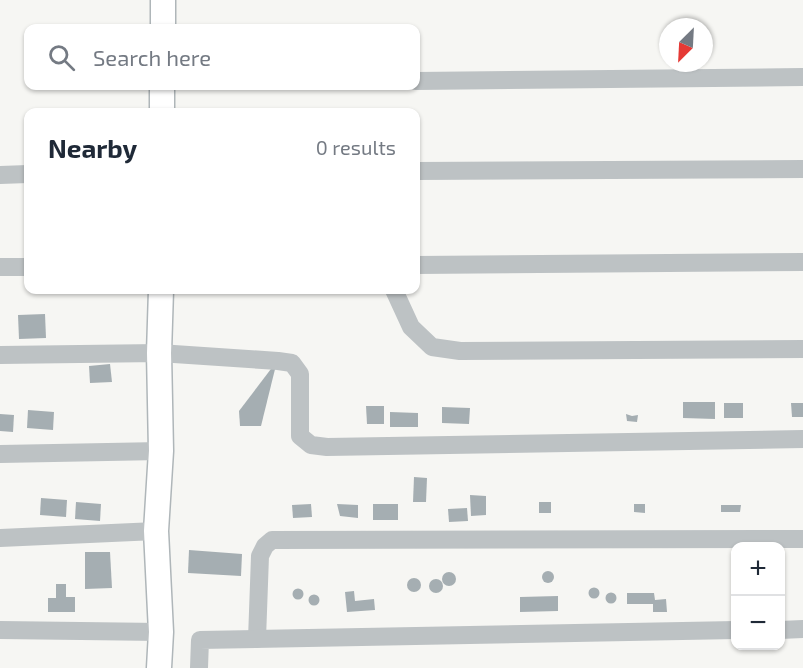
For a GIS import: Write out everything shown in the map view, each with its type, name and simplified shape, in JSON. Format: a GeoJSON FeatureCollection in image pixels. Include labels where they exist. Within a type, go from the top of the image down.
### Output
{"type":"FeatureCollection","features":[{"type":"Feature","properties":{"kind":"street"},"geometry":{"type":"LineString","coordinates":[[163,0],[163,24]]}},
{"type":"Feature","properties":{"kind":"street"},"geometry":{"type":"LineString","coordinates":[[420,81],[803,77]]}},
{"type":"Feature","properties":{"kind":"street"},"geometry":{"type":"LineString","coordinates":[[162,90],[162,108]]}},
{"type":"Feature","properties":{"kind":"street"},"geometry":{"type":"LineString","coordinates":[[420,171],[803,170]]}},
{"type":"Feature","properties":{"kind":"street"},"geometry":{"type":"LineString","coordinates":[[0,175],[24,174]]}},
{"type":"Feature","properties":{"kind":"street"},"geometry":{"type":"LineString","coordinates":[[420,265],[803,262]]}},
{"type":"Feature","properties":{"kind":"street"},"geometry":{"type":"LineString","coordinates":[[0,267],[24,267]]}},
{"type":"Feature","properties":{"kind":"street"},"geometry":{"type":"LineString","coordinates":[[159,668],[161,632],[156,531],[161,451],[159,353],[161,294]]}},
{"type":"Feature","properties":{"kind":"street"},"geometry":{"type":"LineString","coordinates":[[396,294],[411,327],[432,347],[460,351],[803,349]]}},
{"type":"Feature","properties":{"kind":"street"},"geometry":{"type":"LineString","coordinates":[[0,355],[159,353],[292,363],[300,374],[300,435],[312,445],[319,446],[803,439]]}},
{"type":"Feature","properties":{"kind":"street"},"geometry":{"type":"LineString","coordinates":[[0,453],[161,451]]}},
{"type":"Feature","properties":{"kind":"street"},"geometry":{"type":"LineString","coordinates":[[0,538],[156,531]]}},
{"type":"Feature","properties":{"kind":"street"},"geometry":{"type":"LineString","coordinates":[[258,639],[261,556],[265,546],[272,540],[803,539]]}},
{"type":"Feature","properties":{"kind":"street"},"geometry":{"type":"LineString","coordinates":[[785,630],[803,629]]}},
{"type":"Feature","properties":{"kind":"street"},"geometry":{"type":"LineString","coordinates":[[0,630],[161,632]]}},
{"type":"Feature","properties":{"kind":"street"},"geometry":{"type":"LineString","coordinates":[[199,668],[200,640],[731,630]]}},
{"type":"Feature","properties":{"kind":"building"},"geometry":{"type":"Polygon","coordinates":[[[45,314],[46,338],[19,339],[18,315],[45,314]]]}},
{"type":"Feature","properties":{"kind":"building"},"geometry":{"type":"Polygon","coordinates":[[[277,361],[261,426],[240,426],[239,411],[277,361]]]}},
{"type":"Feature","properties":{"kind":"building"},"geometry":{"type":"Polygon","coordinates":[[[110,364],[112,382],[90,383],[89,366],[110,364]]]}},
{"type":"Feature","properties":{"kind":"building"},"geometry":{"type":"Polygon","coordinates":[[[683,402],[715,402],[715,419],[683,418],[683,402]]]}},
{"type":"Feature","properties":{"kind":"building"},"geometry":{"type":"Polygon","coordinates":[[[724,403],[743,403],[743,418],[724,418],[724,403]]]}},
{"type":"Feature","properties":{"kind":"building"},"geometry":{"type":"Polygon","coordinates":[[[791,403],[803,403],[803,417],[792,417],[791,403]]]}},
{"type":"Feature","properties":{"kind":"building"},"geometry":{"type":"Polygon","coordinates":[[[366,406],[384,406],[384,424],[367,424],[366,406]]]}},
{"type":"Feature","properties":{"kind":"building"},"geometry":{"type":"Polygon","coordinates":[[[442,407],[470,408],[469,424],[442,423],[442,407]]]}},
{"type":"Feature","properties":{"kind":"building"},"geometry":{"type":"Polygon","coordinates":[[[28,410],[54,412],[53,430],[27,428],[28,410]]]}},
{"type":"Feature","properties":{"kind":"building"},"geometry":{"type":"Polygon","coordinates":[[[390,412],[418,413],[418,427],[390,427],[390,412]]]}},
{"type":"Feature","properties":{"kind":"building"},"geometry":{"type":"Polygon","coordinates":[[[0,414],[14,415],[13,432],[0,431],[0,414]]]}},
{"type":"Feature","properties":{"kind":"building"},"geometry":{"type":"Polygon","coordinates":[[[626,414],[638,415],[637,422],[627,421],[626,414]]]}},
{"type":"Feature","properties":{"kind":"building"},"geometry":{"type":"Polygon","coordinates":[[[414,477],[427,478],[426,502],[413,502],[414,477]]]}},
{"type":"Feature","properties":{"kind":"building"},"geometry":{"type":"Polygon","coordinates":[[[470,495],[486,496],[486,515],[471,516],[470,495]]]}},
{"type":"Feature","properties":{"kind":"building"},"geometry":{"type":"Polygon","coordinates":[[[41,498],[67,500],[66,517],[40,515],[41,498]]]}},
{"type":"Feature","properties":{"kind":"building"},"geometry":{"type":"Polygon","coordinates":[[[76,502],[101,504],[100,521],[75,519],[76,502]]]}},
{"type":"Feature","properties":{"kind":"building"},"geometry":{"type":"Polygon","coordinates":[[[539,502],[551,502],[551,513],[539,513],[539,502]]]}},
{"type":"Feature","properties":{"kind":"building"},"geometry":{"type":"Polygon","coordinates":[[[311,504],[312,517],[293,518],[292,505],[311,504]]]}},
{"type":"Feature","properties":{"kind":"building"},"geometry":{"type":"Polygon","coordinates":[[[337,504],[358,505],[358,518],[340,516],[337,504]]]}},
{"type":"Feature","properties":{"kind":"building"},"geometry":{"type":"Polygon","coordinates":[[[373,504],[398,504],[398,520],[373,520],[373,504]]]}},
{"type":"Feature","properties":{"kind":"building"},"geometry":{"type":"Polygon","coordinates":[[[634,504],[645,504],[645,513],[634,512],[634,504]]]}},
{"type":"Feature","properties":{"kind":"building"},"geometry":{"type":"Polygon","coordinates":[[[721,505],[741,505],[740,512],[721,512],[721,505]]]}},
{"type":"Feature","properties":{"kind":"building"},"geometry":{"type":"Polygon","coordinates":[[[467,508],[468,521],[449,522],[448,509],[467,508]]]}},
{"type":"Feature","properties":{"kind":"building"},"geometry":{"type":"Polygon","coordinates":[[[189,550],[242,554],[241,576],[188,573],[189,550]]]}},
{"type":"Feature","properties":{"kind":"building"},"geometry":{"type":"Polygon","coordinates":[[[85,552],[110,552],[112,588],[85,589],[85,552]]]}},
{"type":"Feature","properties":{"kind":"building"},"geometry":{"type":"Polygon","coordinates":[[[550,571],[554,577],[550,583],[546,583],[542,575],[550,571]]]}},
{"type":"Feature","properties":{"kind":"building"},"geometry":{"type":"Polygon","coordinates":[[[446,572],[452,572],[456,579],[452,586],[446,586],[442,582],[442,576],[446,572]]]}},
{"type":"Feature","properties":{"kind":"building"},"geometry":{"type":"Polygon","coordinates":[[[414,578],[419,580],[421,585],[419,590],[414,592],[409,590],[407,585],[409,580],[414,578]]]}},
{"type":"Feature","properties":{"kind":"building"},"geometry":{"type":"Polygon","coordinates":[[[436,579],[441,581],[443,586],[441,591],[436,593],[431,591],[429,586],[431,581],[436,579]]]}},
{"type":"Feature","properties":{"kind":"building"},"geometry":{"type":"Polygon","coordinates":[[[56,584],[66,584],[66,597],[75,597],[75,612],[48,612],[48,598],[56,598],[56,584]]]}},
{"type":"Feature","properties":{"kind":"building"},"geometry":{"type":"Polygon","coordinates":[[[594,588],[598,589],[598,597],[594,598],[590,597],[589,593],[590,589],[594,588]]]}},
{"type":"Feature","properties":{"kind":"building"},"geometry":{"type":"Polygon","coordinates":[[[298,589],[302,590],[302,598],[298,599],[294,598],[293,594],[294,590],[298,589]]]}},
{"type":"Feature","properties":{"kind":"building"},"geometry":{"type":"Polygon","coordinates":[[[354,591],[355,601],[374,599],[375,610],[347,612],[345,592],[354,591]]]}},
{"type":"Feature","properties":{"kind":"building"},"geometry":{"type":"Polygon","coordinates":[[[611,593],[615,594],[615,602],[611,603],[607,602],[606,598],[607,594],[611,593]]]}},
{"type":"Feature","properties":{"kind":"building"},"geometry":{"type":"Polygon","coordinates":[[[627,593],[654,593],[655,600],[666,599],[667,612],[653,612],[653,604],[627,604],[627,593]]]}},
{"type":"Feature","properties":{"kind":"building"},"geometry":{"type":"Polygon","coordinates":[[[314,594],[320,600],[314,606],[308,600],[314,594]]]}},
{"type":"Feature","properties":{"kind":"building"},"geometry":{"type":"Polygon","coordinates":[[[558,596],[558,611],[520,612],[520,597],[558,596]]]}}]}
